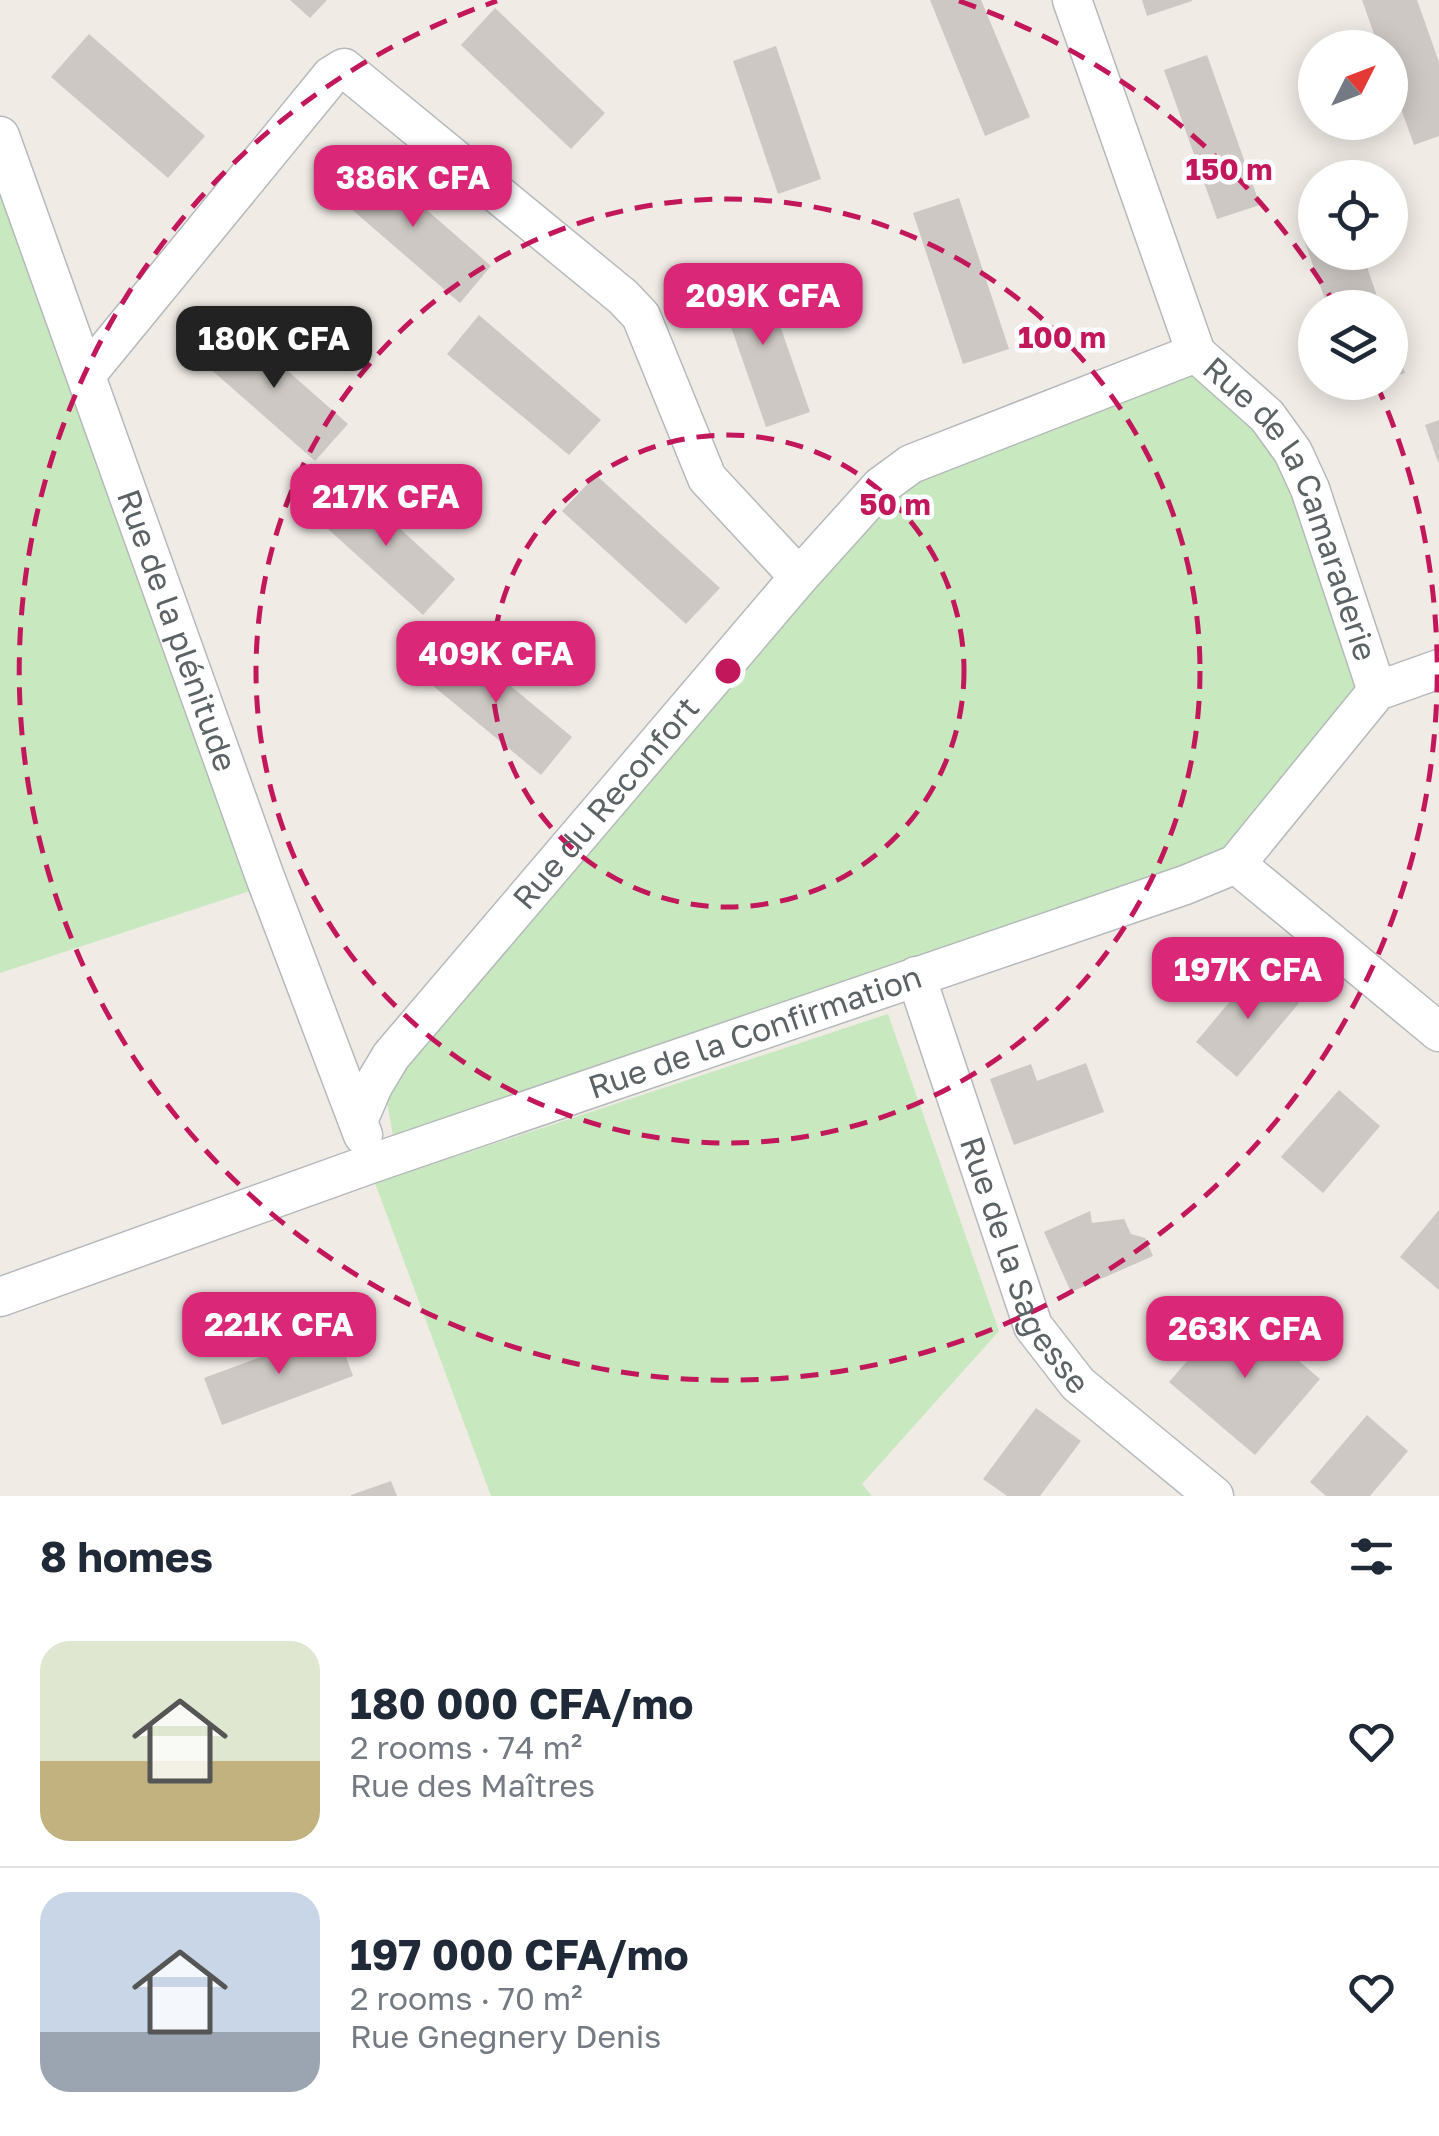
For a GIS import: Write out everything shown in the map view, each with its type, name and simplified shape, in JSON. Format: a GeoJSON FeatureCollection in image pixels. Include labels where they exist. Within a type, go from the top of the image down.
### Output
{"type":"FeatureCollection","features":[{"type":"Feature","properties":{"kind":"street","name":"Rue de la Camaraderie"},"geometry":{"type":"LineString","coordinates":[[1072,0],[1196,353],[1268,416],[1293,452],[1310,488],[1378,691]]}},
{"type":"Feature","properties":{"kind":"street"},"geometry":{"type":"LineString","coordinates":[[86,376],[331,76],[344,68],[624,296],[641,316],[707,478],[799,577]]}},
{"type":"Feature","properties":{"kind":"street","name":"Rue de la plénitude"},"geometry":{"type":"LineString","coordinates":[[0,136],[259,860],[373,1163]]}},
{"type":"Feature","properties":{"kind":"street","name":"Rue du Reconfort"},"geometry":{"type":"LineString","coordinates":[[358,1121],[391,1056],[881,486],[911,464],[1196,353]]}},
{"type":"Feature","properties":{"kind":"street","name":"Rue de la Confirmation"},"geometry":{"type":"LineString","coordinates":[[0,1297],[373,1163],[1185,885],[1236,864],[1378,691],[1439,668]]}},
{"type":"Feature","properties":{"kind":"street"},"geometry":{"type":"LineString","coordinates":[[1236,864],[1439,1032]]}},
{"type":"Feature","properties":{"kind":"street","name":"Rue de la Sagesse"},"geometry":{"type":"LineString","coordinates":[[916,976],[1032,1326],[1078,1384],[1214,1496]]}},
{"type":"Feature","properties":{"kind":"green space"},"geometry":{"type":"Polygon","coordinates":[[[0,160],[253,890],[0,973],[0,160]]]}},
{"type":"Feature","properties":{"kind":"green space"},"geometry":{"type":"Polygon","coordinates":[[[1183,359],[1280,444],[1361,688],[1227,853],[393,1136],[386,1096],[401,1064],[900,471],[1183,359]]]}},
{"type":"Feature","properties":{"kind":"green space"},"geometry":{"type":"Polygon","coordinates":[[[888,1014],[999,1331],[862,1484],[872,1496],[491,1496],[375,1183],[888,1014]]]}},
{"type":"Feature","properties":{"kind":"building"},"geometry":{"type":"Polygon","coordinates":[[[290,0],[327,0],[310,18],[290,0]]]}},
{"type":"Feature","properties":{"kind":"building"},"geometry":{"type":"Polygon","coordinates":[[[930,0],[981,0],[1030,117],[985,136],[930,0]]]}},
{"type":"Feature","properties":{"kind":"building"},"geometry":{"type":"Polygon","coordinates":[[[1142,0],[1192,0],[1192,1],[1147,16],[1142,0]]]}},
{"type":"Feature","properties":{"kind":"building"},"geometry":{"type":"Polygon","coordinates":[[[1362,0],[1417,0],[1439,62],[1439,136],[1414,145],[1408,128],[1408,30],[1373,30],[1362,0]]]}},
{"type":"Feature","properties":{"kind":"building"},"geometry":{"type":"Polygon","coordinates":[[[495,8],[605,113],[571,149],[461,45],[495,8]]]}},
{"type":"Feature","properties":{"kind":"building"},"geometry":{"type":"Polygon","coordinates":[[[89,34],[205,136],[168,178],[51,77],[89,34]]]}},
{"type":"Feature","properties":{"kind":"building"},"geometry":{"type":"Polygon","coordinates":[[[776,46],[821,179],[778,194],[733,61],[776,46]]]}},
{"type":"Feature","properties":{"kind":"building"},"geometry":{"type":"Polygon","coordinates":[[[1207,55],[1260,205],[1217,219],[1164,70],[1207,55]]]}},
{"type":"Feature","properties":{"kind":"building"},"geometry":{"type":"Polygon","coordinates":[[[366,157],[491,266],[460,303],[334,194],[366,157]]]}},
{"type":"Feature","properties":{"kind":"building"},"geometry":{"type":"Polygon","coordinates":[[[959,198],[1009,349],[963,364],[913,213],[959,198]]]}},
{"type":"Feature","properties":{"kind":"building"},"geometry":{"type":"Polygon","coordinates":[[[760,268],[810,412],[766,427],[716,284],[760,268]]]}},
{"type":"Feature","properties":{"kind":"building"},"geometry":{"type":"Polygon","coordinates":[[[1315,270],[1368,270],[1375,290],[1322,290],[1315,270]]]}},
{"type":"Feature","properties":{"kind":"building"},"geometry":{"type":"Polygon","coordinates":[[[479,315],[601,420],[569,455],[447,354],[479,315]]]}},
{"type":"Feature","properties":{"kind":"building"},"geometry":{"type":"Polygon","coordinates":[[[232,322],[348,424],[315,461],[199,359],[232,322]]]}},
{"type":"Feature","properties":{"kind":"building"},"geometry":{"type":"Polygon","coordinates":[[[1439,420],[1439,462],[1438,462],[1425,425],[1439,420]]]}},
{"type":"Feature","properties":{"kind":"building"},"geometry":{"type":"Polygon","coordinates":[[[596,475],[720,588],[686,624],[562,511],[596,475]]]}},
{"type":"Feature","properties":{"kind":"building"},"geometry":{"type":"Polygon","coordinates":[[[350,483],[455,579],[423,615],[317,519],[350,483]]]}},
{"type":"Feature","properties":{"kind":"building"},"geometry":{"type":"Polygon","coordinates":[[[452,637],[572,737],[541,775],[420,675],[452,637]]]}},
{"type":"Feature","properties":{"kind":"building"},"geometry":{"type":"Polygon","coordinates":[[[1258,968],[1299,1003],[1237,1077],[1196,1042],[1258,968]]]}},
{"type":"Feature","properties":{"kind":"building"},"geometry":{"type":"Polygon","coordinates":[[[1086,1063],[1104,1112],[1014,1145],[990,1079],[1031,1064],[1037,1081],[1086,1063]]]}},
{"type":"Feature","properties":{"kind":"building"},"geometry":{"type":"Polygon","coordinates":[[[1339,1090],[1380,1126],[1323,1193],[1281,1157],[1339,1090]]]}},
{"type":"Feature","properties":{"kind":"building"},"geometry":{"type":"Polygon","coordinates":[[[1439,1210],[1439,1290],[1400,1257],[1439,1210]]]}},
{"type":"Feature","properties":{"kind":"building"},"geometry":{"type":"Polygon","coordinates":[[[1090,1211],[1092,1223],[1124,1219],[1131,1234],[1145,1238],[1153,1256],[1071,1292],[1044,1232],[1090,1211]]]}},
{"type":"Feature","properties":{"kind":"building"},"geometry":{"type":"Polygon","coordinates":[[[1235,1306],[1320,1379],[1255,1455],[1169,1382],[1235,1306]]]}},
{"type":"Feature","properties":{"kind":"building"},"geometry":{"type":"Polygon","coordinates":[[[336,1329],[353,1376],[222,1425],[204,1378],[336,1329]]]}},
{"type":"Feature","properties":{"kind":"building"},"geometry":{"type":"Polygon","coordinates":[[[1036,1408],[1081,1441],[1040,1496],[1007,1496],[983,1479],[1036,1408]]]}},
{"type":"Feature","properties":{"kind":"building"},"geometry":{"type":"Polygon","coordinates":[[[1367,1415],[1408,1451],[1370,1496],[1326,1496],[1310,1482],[1367,1415]]]}},
{"type":"Feature","properties":{"kind":"building"},"geometry":{"type":"Polygon","coordinates":[[[391,1481],[397,1496],[351,1496],[351,1495],[391,1481]]]}}]}
